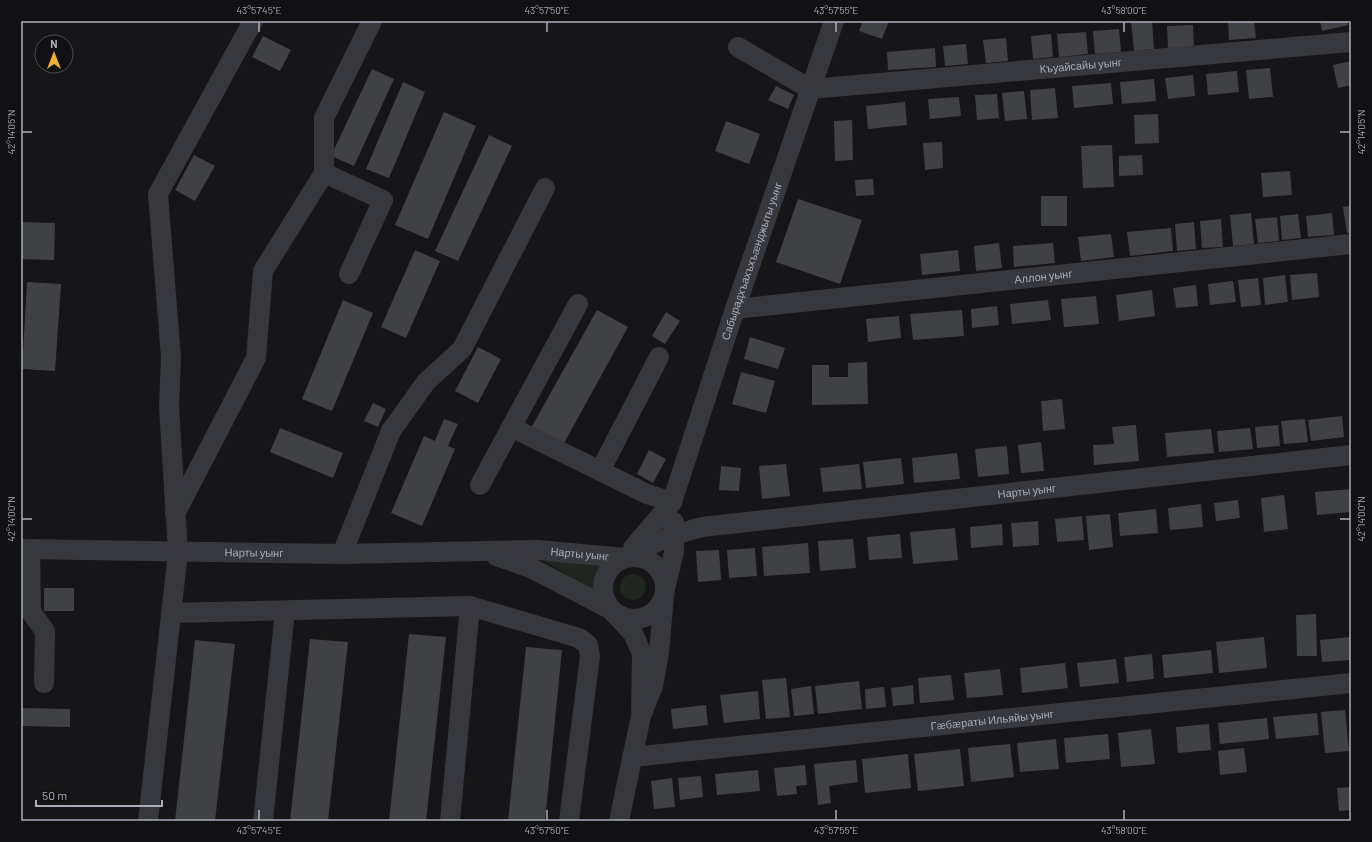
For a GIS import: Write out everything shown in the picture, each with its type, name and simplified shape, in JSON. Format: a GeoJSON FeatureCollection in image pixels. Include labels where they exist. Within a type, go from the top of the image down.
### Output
{"type":"FeatureCollection","features":[{"type":"Feature","properties":{"kind":"street"},"geometry":{"type":"LineString","coordinates":[[148,821],[178,552],[169,407],[171,357],[158,194],[253,21]]}},
{"type":"Feature","properties":{"kind":"street"},"geometry":{"type":"LineString","coordinates":[[175,514],[256,358],[263,270],[324,173],[324,118],[372,21]]}},
{"type":"Feature","properties":{"kind":"street","name":"Сабырадхъахъхъæнджыты уынг"},"geometry":{"type":"LineString","coordinates":[[672,502],[735,309],[834,21]]}},
{"type":"Feature","properties":{"kind":"street","name":"Къуайсайы уынг"},"geometry":{"type":"LineString","coordinates":[[810,89],[1351,42]]}},
{"type":"Feature","properties":{"kind":"street"},"geometry":{"type":"LineString","coordinates":[[738,47],[810,89]]}},
{"type":"Feature","properties":{"kind":"street"},"geometry":{"type":"LineString","coordinates":[[324,173],[383,200],[349,274]]}},
{"type":"Feature","properties":{"kind":"street"},"geometry":{"type":"LineString","coordinates":[[342,554],[391,431],[426,382],[462,349],[545,188]]}},
{"type":"Feature","properties":{"kind":"street","name":"Аллон уынг"},"geometry":{"type":"LineString","coordinates":[[735,309],[1351,244]]}},
{"type":"Feature","properties":{"kind":"street"},"geometry":{"type":"LineString","coordinates":[[480,485],[578,304]]}},
{"type":"Feature","properties":{"kind":"street"},"geometry":{"type":"LineString","coordinates":[[600,471],[659,357]]}},
{"type":"Feature","properties":{"kind":"street"},"geometry":{"type":"LineString","coordinates":[[511,427],[647,494],[672,502]]}},
{"type":"Feature","properties":{"kind":"street","name":"Нарты уынг"},"geometry":{"type":"LineString","coordinates":[[674,543],[684,541],[702,527],[1351,456]]}},
{"type":"Feature","properties":{"kind":"street"},"geometry":{"type":"LineString","coordinates":[[619,821],[641,716],[653,686],[659,653],[665,591],[674,543],[672,502]]}},
{"type":"Feature","properties":{"kind":"street"},"geometry":{"type":"LineString","coordinates":[[625,558],[672,502]]}},
{"type":"Feature","properties":{"kind":"street"},"geometry":{"type":"LineString","coordinates":[[625,558],[645,546],[674,543]]}},
{"type":"Feature","properties":{"kind":"street"},"geometry":{"type":"LineString","coordinates":[[25,549],[31,612],[45,631],[44,683]]}},
{"type":"Feature","properties":{"kind":"street","name":"Нарты уынг"},"geometry":{"type":"LineString","coordinates":[[25,549],[342,554],[538,550],[625,558],[637,557],[647,560],[662,574],[665,591],[660,606],[644,617],[632,618],[621,615],[531,568],[486,552]]}},
{"type":"Feature","properties":{"kind":"street","name":"Нарты уынг"},"geometry":{"type":"LineString","coordinates":[[610,609],[605,597],[603,586],[605,576],[610,568],[625,558]]}},
{"type":"Feature","properties":{"kind":"street"},"geometry":{"type":"LineString","coordinates":[[171,613],[470,606],[579,638],[588,645],[590,656],[569,821]]}},
{"type":"Feature","properties":{"kind":"street"},"geometry":{"type":"LineString","coordinates":[[450,821],[470,606]]}},
{"type":"Feature","properties":{"kind":"street"},"geometry":{"type":"LineString","coordinates":[[610,609],[633,633],[642,654],[641,716]]}},
{"type":"Feature","properties":{"kind":"street"},"geometry":{"type":"LineString","coordinates":[[263,821],[285,611]]}},
{"type":"Feature","properties":{"kind":"street","name":"Гæбæраты Ильяйы уынг"},"geometry":{"type":"LineString","coordinates":[[632,756],[1351,683]]}},
{"type":"Feature","properties":{"kind":"shaded area"},"geometry":{"type":"Polygon","coordinates":[[[539,558],[601,563],[595,577],[593,591],[539,558]]]}},
{"type":"Feature","properties":{"kind":"shaded area"},"geometry":{"type":"Polygon","coordinates":[[[633,574],[642,578],[646,587],[642,596],[633,600],[624,596],[620,587],[624,578],[633,574]]]}},
{"type":"Feature","properties":{"kind":"building"},"geometry":{"type":"Polygon","coordinates":[[[863,21],[889,21],[882,39],[859,31],[863,21]]]}},
{"type":"Feature","properties":{"kind":"building"},"geometry":{"type":"Polygon","coordinates":[[[1131,21],[1152,21],[1154,49],[1134,51],[1131,21]]]}},
{"type":"Feature","properties":{"kind":"building"},"geometry":{"type":"Polygon","coordinates":[[[1228,21],[1254,21],[1256,38],[1229,40],[1228,21]]]}},
{"type":"Feature","properties":{"kind":"building"},"geometry":{"type":"Polygon","coordinates":[[[1320,21],[1347,21],[1348,25],[1322,31],[1320,21]]]}},
{"type":"Feature","properties":{"kind":"building"},"geometry":{"type":"Polygon","coordinates":[[[1193,25],[1194,47],[1168,49],[1167,26],[1193,25]]]}},
{"type":"Feature","properties":{"kind":"building"},"geometry":{"type":"Polygon","coordinates":[[[1119,29],[1121,52],[1095,54],[1093,31],[1119,29]]]}},
{"type":"Feature","properties":{"kind":"building"},"geometry":{"type":"Polygon","coordinates":[[[1086,32],[1088,54],[1059,57],[1057,34],[1086,32]]]}},
{"type":"Feature","properties":{"kind":"building"},"geometry":{"type":"Polygon","coordinates":[[[1051,34],[1053,57],[1033,59],[1031,36],[1051,34]]]}},
{"type":"Feature","properties":{"kind":"building"},"geometry":{"type":"Polygon","coordinates":[[[263,36],[291,50],[280,71],[252,57],[263,36]]]}},
{"type":"Feature","properties":{"kind":"building"},"geometry":{"type":"Polygon","coordinates":[[[1006,38],[1008,61],[986,63],[983,40],[1006,38]]]}},
{"type":"Feature","properties":{"kind":"building"},"geometry":{"type":"Polygon","coordinates":[[[966,44],[968,64],[945,66],[943,46],[966,44]]]}},
{"type":"Feature","properties":{"kind":"building"},"geometry":{"type":"Polygon","coordinates":[[[935,48],[936,67],[888,70],[887,52],[935,48]]]}},
{"type":"Feature","properties":{"kind":"building"},"geometry":{"type":"Polygon","coordinates":[[[1351,61],[1351,85],[1338,88],[1333,65],[1351,61]]]}},
{"type":"Feature","properties":{"kind":"building"},"geometry":{"type":"Polygon","coordinates":[[[1270,68],[1273,97],[1249,99],[1246,70],[1270,68]]]}},
{"type":"Feature","properties":{"kind":"building"},"geometry":{"type":"Polygon","coordinates":[[[372,69],[394,79],[354,166],[331,156],[372,69]]]}},
{"type":"Feature","properties":{"kind":"building"},"geometry":{"type":"Polygon","coordinates":[[[1237,71],[1239,92],[1208,95],[1206,74],[1237,71]]]}},
{"type":"Feature","properties":{"kind":"building"},"geometry":{"type":"Polygon","coordinates":[[[1193,75],[1195,96],[1168,99],[1165,78],[1193,75]]]}},
{"type":"Feature","properties":{"kind":"building"},"geometry":{"type":"Polygon","coordinates":[[[1154,79],[1156,101],[1122,104],[1120,82],[1154,79]]]}},
{"type":"Feature","properties":{"kind":"building"},"geometry":{"type":"Polygon","coordinates":[[[403,82],[425,92],[389,178],[366,169],[403,82]]]}},
{"type":"Feature","properties":{"kind":"building"},"geometry":{"type":"Polygon","coordinates":[[[1111,83],[1113,104],[1074,108],[1072,86],[1111,83]]]}},
{"type":"Feature","properties":{"kind":"building"},"geometry":{"type":"Polygon","coordinates":[[[776,86],[794,95],[788,109],[768,100],[776,86]]]}},
{"type":"Feature","properties":{"kind":"building"},"geometry":{"type":"Polygon","coordinates":[[[1055,88],[1058,118],[1032,120],[1030,90],[1055,88]]]}},
{"type":"Feature","properties":{"kind":"building"},"geometry":{"type":"Polygon","coordinates":[[[1024,91],[1027,119],[1005,121],[1002,93],[1024,91]]]}},
{"type":"Feature","properties":{"kind":"building"},"geometry":{"type":"Polygon","coordinates":[[[997,94],[999,118],[977,120],[975,95],[997,94]]]}},
{"type":"Feature","properties":{"kind":"building"},"geometry":{"type":"Polygon","coordinates":[[[959,97],[961,116],[930,119],[928,99],[959,97]]]}},
{"type":"Feature","properties":{"kind":"building"},"geometry":{"type":"Polygon","coordinates":[[[905,102],[907,125],[868,129],[866,106],[905,102]]]}},
{"type":"Feature","properties":{"kind":"building"},"geometry":{"type":"Polygon","coordinates":[[[444,112],[476,126],[428,239],[395,225],[444,112]]]}},
{"type":"Feature","properties":{"kind":"building"},"geometry":{"type":"Polygon","coordinates":[[[1158,114],[1159,143],[1135,144],[1134,115],[1158,114]]]}},
{"type":"Feature","properties":{"kind":"building"},"geometry":{"type":"Polygon","coordinates":[[[852,120],[853,160],[835,161],[834,121],[852,120]]]}},
{"type":"Feature","properties":{"kind":"building"},"geometry":{"type":"Polygon","coordinates":[[[726,121],[760,134],[749,164],[715,151],[726,121]]]}},
{"type":"Feature","properties":{"kind":"building"},"geometry":{"type":"Polygon","coordinates":[[[489,135],[512,146],[458,261],[435,251],[489,135]]]}},
{"type":"Feature","properties":{"kind":"building"},"geometry":{"type":"Polygon","coordinates":[[[942,142],[943,168],[925,170],[923,143],[942,142]]]}},
{"type":"Feature","properties":{"kind":"building"},"geometry":{"type":"Polygon","coordinates":[[[1112,145],[1114,187],[1083,188],[1081,146],[1112,145]]]}},
{"type":"Feature","properties":{"kind":"building"},"geometry":{"type":"Polygon","coordinates":[[[194,155],[215,166],[195,201],[175,190],[194,155]]]}},
{"type":"Feature","properties":{"kind":"building"},"geometry":{"type":"Polygon","coordinates":[[[1142,155],[1143,175],[1119,176],[1119,156],[1142,155]]]}},
{"type":"Feature","properties":{"kind":"building"},"geometry":{"type":"Polygon","coordinates":[[[1290,171],[1292,195],[1263,197],[1261,173],[1290,171]]]}},
{"type":"Feature","properties":{"kind":"building"},"geometry":{"type":"Polygon","coordinates":[[[873,179],[874,195],[856,196],[855,180],[873,179]]]}},
{"type":"Feature","properties":{"kind":"building"},"geometry":{"type":"Polygon","coordinates":[[[1041,196],[1067,196],[1067,226],[1041,226],[1041,196]]]}},
{"type":"Feature","properties":{"kind":"building"},"geometry":{"type":"Polygon","coordinates":[[[798,199],[862,220],[840,284],[776,262],[798,199]]]}},
{"type":"Feature","properties":{"kind":"building"},"geometry":{"type":"Polygon","coordinates":[[[1351,206],[1351,233],[1347,233],[1343,207],[1351,206]]]}},
{"type":"Feature","properties":{"kind":"building"},"geometry":{"type":"Polygon","coordinates":[[[1251,213],[1254,244],[1233,246],[1230,215],[1251,213]]]}},
{"type":"Feature","properties":{"kind":"building"},"geometry":{"type":"Polygon","coordinates":[[[1332,213],[1334,235],[1308,237],[1306,216],[1332,213]]]}},
{"type":"Feature","properties":{"kind":"building"},"geometry":{"type":"Polygon","coordinates":[[[1298,214],[1301,238],[1282,240],[1280,216],[1298,214]]]}},
{"type":"Feature","properties":{"kind":"building"},"geometry":{"type":"Polygon","coordinates":[[[1277,217],[1279,241],[1258,243],[1255,219],[1277,217]]]}},
{"type":"Feature","properties":{"kind":"building"},"geometry":{"type":"Polygon","coordinates":[[[1221,219],[1223,247],[1202,248],[1200,221],[1221,219]]]}},
{"type":"Feature","properties":{"kind":"building"},"geometry":{"type":"Polygon","coordinates":[[[21,222],[55,223],[54,260],[21,259],[21,222]]]}},
{"type":"Feature","properties":{"kind":"building"},"geometry":{"type":"Polygon","coordinates":[[[1194,222],[1196,249],[1177,251],[1175,224],[1194,222]]]}},
{"type":"Feature","properties":{"kind":"building"},"geometry":{"type":"Polygon","coordinates":[[[1171,228],[1173,251],[1130,256],[1127,232],[1171,228]]]}},
{"type":"Feature","properties":{"kind":"building"},"geometry":{"type":"Polygon","coordinates":[[[1111,234],[1114,257],[1081,261],[1078,237],[1111,234]]]}},
{"type":"Feature","properties":{"kind":"building"},"geometry":{"type":"Polygon","coordinates":[[[999,243],[1002,268],[976,271],[974,246],[999,243]]]}},
{"type":"Feature","properties":{"kind":"building"},"geometry":{"type":"Polygon","coordinates":[[[1053,243],[1055,263],[1014,267],[1013,246],[1053,243]]]}},
{"type":"Feature","properties":{"kind":"building"},"geometry":{"type":"Polygon","coordinates":[[[415,250],[440,261],[406,338],[381,327],[415,250]]]}},
{"type":"Feature","properties":{"kind":"building"},"geometry":{"type":"Polygon","coordinates":[[[958,250],[960,271],[922,275],[920,254],[958,250]]]}},
{"type":"Feature","properties":{"kind":"building"},"geometry":{"type":"Polygon","coordinates":[[[1317,273],[1319,297],[1292,300],[1290,275],[1317,273]]]}},
{"type":"Feature","properties":{"kind":"building"},"geometry":{"type":"Polygon","coordinates":[[[1285,275],[1288,302],[1265,305],[1263,278],[1285,275]]]}},
{"type":"Feature","properties":{"kind":"building"},"geometry":{"type":"Polygon","coordinates":[[[1258,278],[1261,305],[1241,307],[1238,280],[1258,278]]]}},
{"type":"Feature","properties":{"kind":"building"},"geometry":{"type":"Polygon","coordinates":[[[1233,281],[1236,302],[1210,305],[1208,284],[1233,281]]]}},
{"type":"Feature","properties":{"kind":"building"},"geometry":{"type":"Polygon","coordinates":[[[27,282],[61,284],[55,371],[22,369],[27,282]]]}},
{"type":"Feature","properties":{"kind":"building"},"geometry":{"type":"Polygon","coordinates":[[[1196,285],[1198,306],[1176,308],[1173,288],[1196,285]]]}},
{"type":"Feature","properties":{"kind":"building"},"geometry":{"type":"Polygon","coordinates":[[[1152,290],[1155,316],[1119,321],[1116,295],[1152,290]]]}},
{"type":"Feature","properties":{"kind":"building"},"geometry":{"type":"Polygon","coordinates":[[[1096,296],[1099,324],[1064,327],[1061,299],[1096,296]]]}},
{"type":"Feature","properties":{"kind":"building"},"geometry":{"type":"Polygon","coordinates":[[[343,300],[373,313],[332,411],[302,399],[343,300]]]}},
{"type":"Feature","properties":{"kind":"building"},"geometry":{"type":"Polygon","coordinates":[[[1048,300],[1051,320],[1012,324],[1010,304],[1048,300]]]}},
{"type":"Feature","properties":{"kind":"building"},"geometry":{"type":"Polygon","coordinates":[[[997,306],[999,325],[972,328],[971,309],[997,306]]]}},
{"type":"Feature","properties":{"kind":"building"},"geometry":{"type":"Polygon","coordinates":[[[597,310],[628,327],[563,445],[531,428],[597,310]]]}},
{"type":"Feature","properties":{"kind":"building"},"geometry":{"type":"Polygon","coordinates":[[[962,310],[964,336],[913,340],[910,314],[962,310]]]}},
{"type":"Feature","properties":{"kind":"building"},"geometry":{"type":"Polygon","coordinates":[[[666,312],[680,321],[665,344],[652,336],[666,312]]]}},
{"type":"Feature","properties":{"kind":"building"},"geometry":{"type":"Polygon","coordinates":[[[899,316],[901,338],[868,342],[866,319],[899,316]]]}},
{"type":"Feature","properties":{"kind":"building"},"geometry":{"type":"Polygon","coordinates":[[[750,337],[785,348],[778,369],[744,359],[750,337]]]}},
{"type":"Feature","properties":{"kind":"building"},"geometry":{"type":"Polygon","coordinates":[[[478,347],[501,359],[478,403],[455,391],[478,347]]]}},
{"type":"Feature","properties":{"kind":"building"},"geometry":{"type":"Polygon","coordinates":[[[867,362],[868,404],[812,405],[812,365],[829,365],[829,377],[848,377],[848,363],[867,362]]]}},
{"type":"Feature","properties":{"kind":"building"},"geometry":{"type":"Polygon","coordinates":[[[741,372],[775,381],[766,413],[732,404],[741,372]]]}},
{"type":"Feature","properties":{"kind":"building"},"geometry":{"type":"Polygon","coordinates":[[[1062,399],[1065,429],[1043,431],[1041,401],[1062,399]]]}},
{"type":"Feature","properties":{"kind":"building"},"geometry":{"type":"Polygon","coordinates":[[[373,403],[386,409],[378,427],[364,421],[373,403]]]}},
{"type":"Feature","properties":{"kind":"building"},"geometry":{"type":"Polygon","coordinates":[[[1342,416],[1344,437],[1311,441],[1308,420],[1342,416]]]}},
{"type":"Feature","properties":{"kind":"building"},"geometry":{"type":"Polygon","coordinates":[[[444,419],[458,424],[448,446],[455,449],[422,526],[391,513],[424,436],[435,441],[444,419]]]}},
{"type":"Feature","properties":{"kind":"building"},"geometry":{"type":"Polygon","coordinates":[[[1305,419],[1308,442],[1284,444],[1281,421],[1305,419]]]}},
{"type":"Feature","properties":{"kind":"building"},"geometry":{"type":"Polygon","coordinates":[[[1136,425],[1139,461],[1094,465],[1093,445],[1114,444],[1112,427],[1136,425]]]}},
{"type":"Feature","properties":{"kind":"building"},"geometry":{"type":"Polygon","coordinates":[[[1278,425],[1280,446],[1257,448],[1255,427],[1278,425]]]}},
{"type":"Feature","properties":{"kind":"building"},"geometry":{"type":"Polygon","coordinates":[[[280,428],[343,453],[333,478],[270,452],[280,428]]]}},
{"type":"Feature","properties":{"kind":"building"},"geometry":{"type":"Polygon","coordinates":[[[1250,428],[1253,449],[1219,452],[1217,431],[1250,428]]]}},
{"type":"Feature","properties":{"kind":"building"},"geometry":{"type":"Polygon","coordinates":[[[1211,429],[1214,453],[1167,457],[1165,433],[1211,429]]]}},
{"type":"Feature","properties":{"kind":"building"},"geometry":{"type":"Polygon","coordinates":[[[1041,442],[1044,471],[1021,473],[1018,445],[1041,442]]]}},
{"type":"Feature","properties":{"kind":"building"},"geometry":{"type":"Polygon","coordinates":[[[1007,446],[1009,474],[978,477],[975,449],[1007,446]]]}},
{"type":"Feature","properties":{"kind":"building"},"geometry":{"type":"Polygon","coordinates":[[[649,450],[666,459],[653,483],[637,474],[649,450]]]}},
{"type":"Feature","properties":{"kind":"building"},"geometry":{"type":"Polygon","coordinates":[[[957,453],[960,479],[914,483],[912,458],[957,453]]]}},
{"type":"Feature","properties":{"kind":"building"},"geometry":{"type":"Polygon","coordinates":[[[901,458],[904,484],[866,488],[863,462],[901,458]]]}},
{"type":"Feature","properties":{"kind":"building"},"geometry":{"type":"Polygon","coordinates":[[[786,464],[790,496],[762,499],[759,466],[786,464]]]}},
{"type":"Feature","properties":{"kind":"building"},"geometry":{"type":"Polygon","coordinates":[[[859,464],[862,489],[823,492],[820,468],[859,464]]]}},
{"type":"Feature","properties":{"kind":"building"},"geometry":{"type":"Polygon","coordinates":[[[721,466],[741,468],[739,491],[719,490],[721,466]]]}},
{"type":"Feature","properties":{"kind":"building"},"geometry":{"type":"Polygon","coordinates":[[[1351,489],[1351,512],[1317,515],[1315,492],[1351,489]]]}},
{"type":"Feature","properties":{"kind":"building"},"geometry":{"type":"Polygon","coordinates":[[[1284,495],[1288,529],[1264,532],[1261,498],[1284,495]]]}},
{"type":"Feature","properties":{"kind":"building"},"geometry":{"type":"Polygon","coordinates":[[[1238,500],[1240,518],[1216,521],[1214,503],[1238,500]]]}},
{"type":"Feature","properties":{"kind":"building"},"geometry":{"type":"Polygon","coordinates":[[[1201,504],[1203,527],[1170,530],[1168,508],[1201,504]]]}},
{"type":"Feature","properties":{"kind":"building"},"geometry":{"type":"Polygon","coordinates":[[[1156,509],[1158,533],[1120,536],[1118,513],[1156,509]]]}},
{"type":"Feature","properties":{"kind":"building"},"geometry":{"type":"Polygon","coordinates":[[[1110,514],[1113,547],[1089,550],[1086,516],[1110,514]]]}},
{"type":"Feature","properties":{"kind":"building"},"geometry":{"type":"Polygon","coordinates":[[[1082,516],[1084,540],[1057,542],[1055,519],[1082,516]]]}},
{"type":"Feature","properties":{"kind":"building"},"geometry":{"type":"Polygon","coordinates":[[[1038,521],[1039,545],[1013,547],[1011,523],[1038,521]]]}},
{"type":"Feature","properties":{"kind":"building"},"geometry":{"type":"Polygon","coordinates":[[[1002,524],[1003,545],[971,548],[970,527],[1002,524]]]}},
{"type":"Feature","properties":{"kind":"building"},"geometry":{"type":"Polygon","coordinates":[[[955,528],[958,560],[913,564],[910,532],[955,528]]]}},
{"type":"Feature","properties":{"kind":"building"},"geometry":{"type":"Polygon","coordinates":[[[900,534],[902,558],[869,560],[867,537],[900,534]]]}},
{"type":"Feature","properties":{"kind":"building"},"geometry":{"type":"Polygon","coordinates":[[[853,539],[856,568],[820,571],[818,541],[853,539]]]}},
{"type":"Feature","properties":{"kind":"building"},"geometry":{"type":"Polygon","coordinates":[[[808,543],[810,573],[764,576],[762,547],[808,543]]]}},
{"type":"Feature","properties":{"kind":"building"},"geometry":{"type":"Polygon","coordinates":[[[755,548],[757,576],[729,578],[727,550],[755,548]]]}},
{"type":"Feature","properties":{"kind":"building"},"geometry":{"type":"Polygon","coordinates":[[[719,550],[721,580],[698,582],[696,551],[719,550]]]}},
{"type":"Feature","properties":{"kind":"building"},"geometry":{"type":"Polygon","coordinates":[[[44,588],[74,588],[74,611],[44,611],[44,588]]]}},
{"type":"Feature","properties":{"kind":"building"},"geometry":{"type":"Polygon","coordinates":[[[1316,614],[1317,656],[1297,656],[1296,615],[1316,614]]]}},
{"type":"Feature","properties":{"kind":"building"},"geometry":{"type":"Polygon","coordinates":[[[409,634],[446,637],[426,821],[389,821],[409,634]]]}},
{"type":"Feature","properties":{"kind":"building"},"geometry":{"type":"Polygon","coordinates":[[[1264,637],[1267,668],[1219,673],[1216,642],[1264,637]]]}},
{"type":"Feature","properties":{"kind":"building"},"geometry":{"type":"Polygon","coordinates":[[[1351,637],[1351,660],[1322,662],[1320,640],[1351,637]]]}},
{"type":"Feature","properties":{"kind":"building"},"geometry":{"type":"Polygon","coordinates":[[[310,639],[348,642],[328,821],[290,821],[310,639]]]}},
{"type":"Feature","properties":{"kind":"building"},"geometry":{"type":"Polygon","coordinates":[[[195,640],[235,644],[215,821],[175,821],[195,640]]]}},
{"type":"Feature","properties":{"kind":"building"},"geometry":{"type":"Polygon","coordinates":[[[526,647],[562,650],[545,821],[508,821],[526,647]]]}},
{"type":"Feature","properties":{"kind":"building"},"geometry":{"type":"Polygon","coordinates":[[[1211,650],[1213,673],[1164,678],[1162,655],[1211,650]]]}},
{"type":"Feature","properties":{"kind":"building"},"geometry":{"type":"Polygon","coordinates":[[[1152,654],[1154,679],[1127,682],[1124,657],[1152,654]]]}},
{"type":"Feature","properties":{"kind":"building"},"geometry":{"type":"Polygon","coordinates":[[[1116,659],[1119,683],[1080,687],[1077,663],[1116,659]]]}},
{"type":"Feature","properties":{"kind":"building"},"geometry":{"type":"Polygon","coordinates":[[[1065,663],[1068,688],[1022,693],[1020,668],[1065,663]]]}},
{"type":"Feature","properties":{"kind":"building"},"geometry":{"type":"Polygon","coordinates":[[[1000,669],[1003,695],[967,698],[964,673],[1000,669]]]}},
{"type":"Feature","properties":{"kind":"building"},"geometry":{"type":"Polygon","coordinates":[[[951,675],[954,700],[920,703],[918,678],[951,675]]]}},
{"type":"Feature","properties":{"kind":"building"},"geometry":{"type":"Polygon","coordinates":[[[786,678],[790,717],[766,719],[762,680],[786,678]]]}},
{"type":"Feature","properties":{"kind":"building"},"geometry":{"type":"Polygon","coordinates":[[[859,681],[862,709],[818,714],[815,686],[859,681]]]}},
{"type":"Feature","properties":{"kind":"building"},"geometry":{"type":"Polygon","coordinates":[[[913,685],[914,704],[893,706],[891,688],[913,685]]]}},
{"type":"Feature","properties":{"kind":"building"},"geometry":{"type":"Polygon","coordinates":[[[811,686],[814,714],[794,716],[791,689],[811,686]]]}},
{"type":"Feature","properties":{"kind":"building"},"geometry":{"type":"Polygon","coordinates":[[[884,687],[886,707],[866,709],[865,689],[884,687]]]}},
{"type":"Feature","properties":{"kind":"building"},"geometry":{"type":"Polygon","coordinates":[[[758,691],[760,719],[724,723],[720,695],[758,691]]]}},
{"type":"Feature","properties":{"kind":"building"},"geometry":{"type":"Polygon","coordinates":[[[706,705],[708,725],[673,729],[671,709],[706,705]]]}},
{"type":"Feature","properties":{"kind":"building"},"geometry":{"type":"Polygon","coordinates":[[[21,708],[70,709],[70,727],[21,726],[21,708]]]}},
{"type":"Feature","properties":{"kind":"building"},"geometry":{"type":"Polygon","coordinates":[[[1345,710],[1349,751],[1325,753],[1321,712],[1345,710]]]}},
{"type":"Feature","properties":{"kind":"building"},"geometry":{"type":"Polygon","coordinates":[[[1317,713],[1319,735],[1276,739],[1273,717],[1317,713]]]}},
{"type":"Feature","properties":{"kind":"building"},"geometry":{"type":"Polygon","coordinates":[[[1267,718],[1269,739],[1220,744],[1218,723],[1267,718]]]}},
{"type":"Feature","properties":{"kind":"building"},"geometry":{"type":"Polygon","coordinates":[[[1209,724],[1211,750],[1178,753],[1176,727],[1209,724]]]}},
{"type":"Feature","properties":{"kind":"building"},"geometry":{"type":"Polygon","coordinates":[[[1151,729],[1155,764],[1121,767],[1118,733],[1151,729]]]}},
{"type":"Feature","properties":{"kind":"building"},"geometry":{"type":"Polygon","coordinates":[[[1108,734],[1110,759],[1066,763],[1064,738],[1108,734]]]}},
{"type":"Feature","properties":{"kind":"building"},"geometry":{"type":"Polygon","coordinates":[[[1056,739],[1059,769],[1020,772],[1017,743],[1056,739]]]}},
{"type":"Feature","properties":{"kind":"building"},"geometry":{"type":"Polygon","coordinates":[[[1010,744],[1014,777],[971,782],[968,748],[1010,744]]]}},
{"type":"Feature","properties":{"kind":"building"},"geometry":{"type":"Polygon","coordinates":[[[1244,748],[1247,772],[1220,775],[1218,751],[1244,748]]]}},
{"type":"Feature","properties":{"kind":"building"},"geometry":{"type":"Polygon","coordinates":[[[960,749],[964,786],[918,791],[914,754],[960,749]]]}},
{"type":"Feature","properties":{"kind":"building"},"geometry":{"type":"Polygon","coordinates":[[[908,754],[911,788],[865,793],[862,759],[908,754]]]}},
{"type":"Feature","properties":{"kind":"building"},"geometry":{"type":"Polygon","coordinates":[[[856,760],[858,782],[829,786],[831,803],[818,805],[814,764],[856,760]]]}},
{"type":"Feature","properties":{"kind":"building"},"geometry":{"type":"Polygon","coordinates":[[[805,765],[807,785],[796,786],[797,794],[777,796],[774,768],[805,765]]]}},
{"type":"Feature","properties":{"kind":"building"},"geometry":{"type":"Polygon","coordinates":[[[758,770],[760,791],[717,795],[715,774],[758,770]]]}},
{"type":"Feature","properties":{"kind":"building"},"geometry":{"type":"Polygon","coordinates":[[[701,776],[703,797],[680,800],[678,778],[701,776]]]}},
{"type":"Feature","properties":{"kind":"building"},"geometry":{"type":"Polygon","coordinates":[[[672,778],[675,807],[654,809],[651,781],[672,778]]]}},
{"type":"Feature","properties":{"kind":"building"},"geometry":{"type":"Polygon","coordinates":[[[1351,787],[1351,810],[1339,811],[1337,788],[1351,787]]]}}]}
